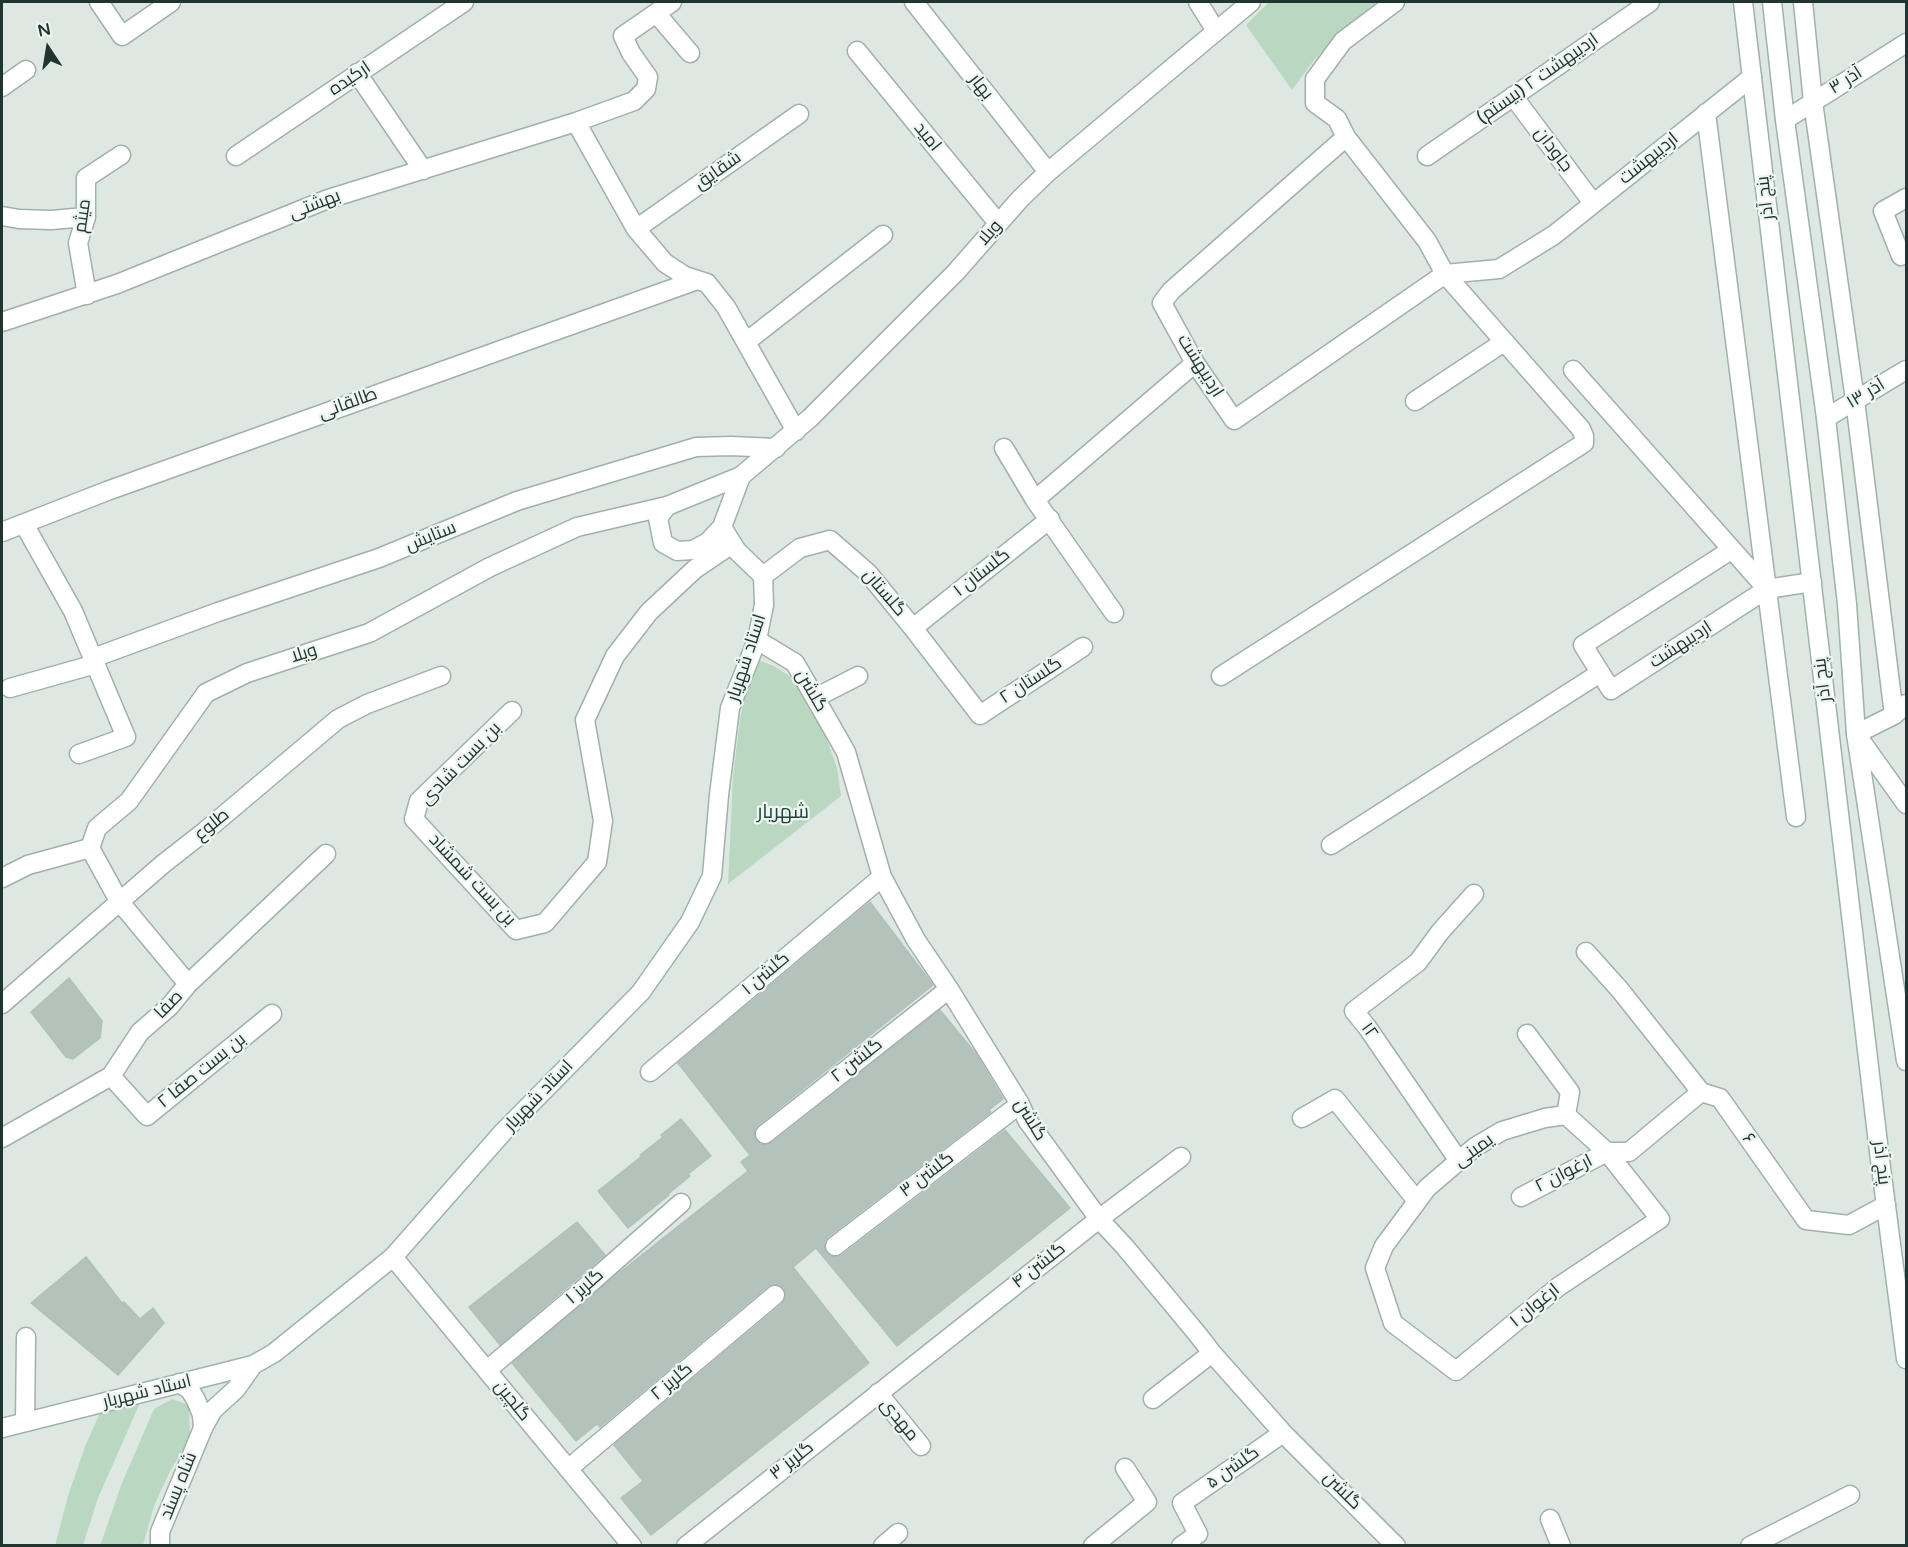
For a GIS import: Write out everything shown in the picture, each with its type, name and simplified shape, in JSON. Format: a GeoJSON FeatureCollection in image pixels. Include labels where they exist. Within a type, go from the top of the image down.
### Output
{"type":"FeatureCollection","features":[{"type":"Feature","properties":{"kind":"street"},"geometry":{"type":"LineString","coordinates":[[99,2],[122,36],[171,2]]}},
{"type":"Feature","properties":{"kind":"street","name":"ارکیده"},"geometry":{"type":"LineString","coordinates":[[236,156],[464,2]]}},
{"type":"Feature","properties":{"kind":"street"},"geometry":{"type":"LineString","coordinates":[[672,2],[656,13],[690,53]]}},
{"type":"Feature","properties":{"kind":"street"},"geometry":{"type":"LineString","coordinates":[[1198,2],[1216,31]]}},
{"type":"Feature","properties":{"kind":"street","name":"ویلا"},"geometry":{"type":"LineString","coordinates":[[90,848],[97,828],[129,801],[206,693],[246,673],[369,633],[490,567],[577,527],[667,506],[741,476],[796,431],[956,272],[1020,199],[1048,172],[1251,2]]}},
{"type":"Feature","properties":{"kind":"street"},"geometry":{"type":"LineString","coordinates":[[1221,676],[1584,443],[1581,429],[1445,274],[1427,241],[1346,137],[1337,119],[1315,103],[1316,80],[1343,41],[1395,2]]}},
{"type":"Feature","properties":{"kind":"street","name":"اردیبهشت ۲ (بیستم)"},"geometry":{"type":"LineString","coordinates":[[1426,156],[1650,2]]}},
{"type":"Feature","properties":{"kind":"street","name":"پنج آذر"},"geometry":{"type":"LineString","coordinates":[[1743,2],[1906,1359]]}},
{"type":"Feature","properties":{"kind":"street","name":"پنج آذر"},"geometry":{"type":"LineString","coordinates":[[1772,2],[1785,120],[1826,418],[1846,604],[1856,734],[1906,1061]]}},
{"type":"Feature","properties":{"kind":"street"},"geometry":{"type":"LineString","coordinates":[[1803,2],[1813,102],[1900,709],[1856,734],[1906,804]]}},
{"type":"Feature","properties":{"kind":"street","name":"بهار"},"geometry":{"type":"LineString","coordinates":[[923,5],[1048,172]]}},
{"type":"Feature","properties":{"kind":"street","name":"بهشتی"},"geometry":{"type":"LineString","coordinates":[[2,322],[87,295],[328,199],[576,122],[634,101],[646,89],[648,77],[631,53],[623,36],[656,13]]}},
{"type":"Feature","properties":{"kind":"street","name":"آذر ۳"},"geometry":{"type":"LineString","coordinates":[[1785,120],[1906,43]]}},
{"type":"Feature","properties":{"kind":"street","name":"امید"},"geometry":{"type":"LineString","coordinates":[[857,51],[998,223]]}},
{"type":"Feature","properties":{"kind":"street"},"geometry":{"type":"LineString","coordinates":[[2,87],[26,70]]}},
{"type":"Feature","properties":{"kind":"street"},"geometry":{"type":"LineString","coordinates":[[357,74],[423,170]]}},
{"type":"Feature","properties":{"kind":"street","name":"اردیبهشت"},"geometry":{"type":"LineString","coordinates":[[1346,137],[1171,291],[1162,303],[1195,363],[1234,420],[1445,274],[1499,269],[1554,235],[1752,77]]}},
{"type":"Feature","properties":{"kind":"street","name":"جاودان"},"geometry":{"type":"LineString","coordinates":[[1513,96],[1593,203]]}},
{"type":"Feature","properties":{"kind":"street"},"geometry":{"type":"LineString","coordinates":[[1706,113],[1796,818]]}},
{"type":"Feature","properties":{"kind":"street","name":"شقایق"},"geometry":{"type":"LineString","coordinates":[[636,229],[799,114]]}},
{"type":"Feature","properties":{"kind":"street"},"geometry":{"type":"LineString","coordinates":[[576,122],[636,229],[665,263],[685,276],[707,283],[726,307],[796,431]]}},
{"type":"Feature","properties":{"kind":"street","name":"میثم"},"geometry":{"type":"LineString","coordinates":[[87,295],[78,243],[86,217],[87,178],[122,154]]}},
{"type":"Feature","properties":{"kind":"street"},"geometry":{"type":"LineString","coordinates":[[1901,256],[1883,211],[1906,198]]}},
{"type":"Feature","properties":{"kind":"street"},"geometry":{"type":"LineString","coordinates":[[2,216],[51,220],[86,217]]}},
{"type":"Feature","properties":{"kind":"street"},"geometry":{"type":"LineString","coordinates":[[746,342],[883,235]]}},
{"type":"Feature","properties":{"kind":"street","name":"طالقانی"},"geometry":{"type":"LineString","coordinates":[[2,532],[107,491],[697,280]]}},
{"type":"Feature","properties":{"kind":"street"},"geometry":{"type":"LineString","coordinates":[[1415,401],[1504,342]]}},
{"type":"Feature","properties":{"kind":"street"},"geometry":{"type":"LineString","coordinates":[[1035,500],[1195,363]]}},
{"type":"Feature","properties":{"kind":"street"},"geometry":{"type":"LineString","coordinates":[[1573,370],[1767,590]]}},
{"type":"Feature","properties":{"kind":"street","name":"۱۳ آذر"},"geometry":{"type":"LineString","coordinates":[[1826,418],[1906,370]]}},
{"type":"Feature","properties":{"kind":"street","name":"ستایش"},"geometry":{"type":"LineString","coordinates":[[10,688],[94,661],[218,612],[379,558],[517,501],[696,447],[776,448]]}},
{"type":"Feature","properties":{"kind":"street"},"geometry":{"type":"LineString","coordinates":[[1004,448],[1035,500],[1114,613]]}},
{"type":"Feature","properties":{"kind":"street"},"geometry":{"type":"LineString","coordinates":[[667,506],[658,518],[663,543],[677,551],[693,550],[708,542],[722,527],[741,476]]}},
{"type":"Feature","properties":{"kind":"street","name":"گلستان ۱"},"geometry":{"type":"LineString","coordinates":[[914,627],[1050,519]]}},
{"type":"Feature","properties":{"kind":"street"},"geometry":{"type":"LineString","coordinates":[[24,524],[73,610],[126,737],[79,754]]}},
{"type":"Feature","properties":{"kind":"street"},"geometry":{"type":"LineString","coordinates":[[722,527],[732,544],[763,576]]}},
{"type":"Feature","properties":{"kind":"street"},"geometry":{"type":"LineString","coordinates":[[1807,541],[1839,538]]}},
{"type":"Feature","properties":{"kind":"street","name":"گلستان"},"geometry":{"type":"LineString","coordinates":[[763,576],[800,548],[830,540],[868,573],[914,627],[980,715]]}},
{"type":"Feature","properties":{"kind":"street","name":"بن بست شمشاد"},"geometry":{"type":"LineString","coordinates":[[414,819],[516,930],[545,923],[597,862],[603,821],[585,720],[615,656],[649,612],[696,569],[732,544]]}},
{"type":"Feature","properties":{"kind":"street"},"geometry":{"type":"LineString","coordinates":[[1331,845],[1600,673],[1583,645],[1731,550]]}},
{"type":"Feature","properties":{"kind":"street","name":"استاد شهریار"},"geometry":{"type":"LineString","coordinates":[[2,1428],[253,1365],[274,1353],[393,1257],[504,1131],[641,992],[690,922],[712,876],[730,708],[757,640],[764,605],[763,576]]}},
{"type":"Feature","properties":{"kind":"street"},"geometry":{"type":"LineString","coordinates":[[1767,590],[1812,582]]}},
{"type":"Feature","properties":{"kind":"street","name":"اردیبهشت"},"geometry":{"type":"LineString","coordinates":[[1600,673],[1611,690],[1767,590]]}},
{"type":"Feature","properties":{"kind":"street"},"geometry":{"type":"LineString","coordinates":[[1815,608],[1846,604]]}},
{"type":"Feature","properties":{"kind":"street","name":"گلشن"},"geometry":{"type":"LineString","coordinates":[[757,640],[795,663],[846,752],[882,877],[916,940],[1020,1104],[1027,1120],[1099,1219],[1140,1264],[1212,1353],[1283,1433],[1396,1545]]}},
{"type":"Feature","properties":{"kind":"street","name":"گلستان ۲"},"geometry":{"type":"LineString","coordinates":[[980,715],[1083,647]]}},
{"type":"Feature","properties":{"kind":"street","name":"طلوع"},"geometry":{"type":"LineString","coordinates":[[2,1004],[119,901],[338,718],[441,676]]}},
{"type":"Feature","properties":{"kind":"street"},"geometry":{"type":"LineString","coordinates":[[815,698],[858,676]]}},
{"type":"Feature","properties":{"kind":"street","name":"بن بست شادی"},"geometry":{"type":"LineString","coordinates":[[414,819],[420,801],[512,711]]}},
{"type":"Feature","properties":{"kind":"street"},"geometry":{"type":"LineString","coordinates":[[2,878],[28,865],[90,848],[119,901],[189,984]]}},
{"type":"Feature","properties":{"kind":"street","name":"صفا"},"geometry":{"type":"LineString","coordinates":[[2,1138],[111,1076],[140,1032],[169,1007],[189,984],[326,854]]}},
{"type":"Feature","properties":{"kind":"street","name":"گلشن ۱"},"geometry":{"type":"LineString","coordinates":[[650,1072],[882,877]]}},
{"type":"Feature","properties":{"kind":"street","name":"۱۲"},"geometry":{"type":"LineString","coordinates":[[1459,1161],[1354,1011],[1418,962],[1440,932],[1474,894]]}},
{"type":"Feature","properties":{"kind":"street"},"geometry":{"type":"LineString","coordinates":[[1527,1034],[1570,1092],[1566,1115],[1606,1152],[1629,1152],[1701,1092],[1620,990],[1586,952]]}},
{"type":"Feature","properties":{"kind":"street","name":"گلشن ۲"},"geometry":{"type":"LineString","coordinates":[[765,1134],[949,989]]}},
{"type":"Feature","properties":{"kind":"street","name":"بن بست صفا ۲"},"geometry":{"type":"LineString","coordinates":[[111,1076],[147,1116],[272,1014]]}},
{"type":"Feature","properties":{"kind":"street","name":"۶"},"geometry":{"type":"LineString","coordinates":[[1701,1092],[1720,1098],[1806,1220],[1849,1225],[1886,1205]]}},
{"type":"Feature","properties":{"kind":"street"},"geometry":{"type":"LineString","coordinates":[[1302,1118],[1335,1099],[1417,1201]]}},
{"type":"Feature","properties":{"kind":"street","name":"گلشن ۳"},"geometry":{"type":"LineString","coordinates":[[835,1246],[1020,1104]]}},
{"type":"Feature","properties":{"kind":"street","name":"یمینی"},"geometry":{"type":"LineString","coordinates":[[1375,1268],[1384,1246],[1427,1188],[1475,1148],[1502,1131],[1545,1118],[1566,1115]]}},
{"type":"Feature","properties":{"kind":"street","name":"ارغوان ۲"},"geometry":{"type":"LineString","coordinates":[[1521,1197],[1606,1152]]}},
{"type":"Feature","properties":{"kind":"street","name":"ارغوان ۱"},"geometry":{"type":"LineString","coordinates":[[1375,1268],[1393,1323],[1456,1371],[1558,1287],[1660,1219],[1606,1152]]}},
{"type":"Feature","properties":{"kind":"street","name":"گلشن ۴"},"geometry":{"type":"LineString","coordinates":[[898,1377],[1181,1157]]}},
{"type":"Feature","properties":{"kind":"street","name":"گلریز ۱"},"geometry":{"type":"LineString","coordinates":[[487,1370],[681,1203]]}},
{"type":"Feature","properties":{"kind":"street","name":"گلچین"},"geometry":{"type":"LineString","coordinates":[[393,1257],[632,1545]]}},
{"type":"Feature","properties":{"kind":"street","name":"گلریز ۲"},"geometry":{"type":"LineString","coordinates":[[568,1469],[775,1295]]}},
{"type":"Feature","properties":{"kind":"street"},"geometry":{"type":"LineString","coordinates":[[25,1422],[26,1337]]}},
{"type":"Feature","properties":{"kind":"street"},"geometry":{"type":"LineString","coordinates":[[1153,1399],[1212,1353]]}},
{"type":"Feature","properties":{"kind":"street","name":"شاه پسند"},"geometry":{"type":"LineString","coordinates":[[160,1545],[160,1532],[203,1428],[213,1410],[236,1389],[253,1365]]}},
{"type":"Feature","properties":{"kind":"street","name":"گلریز ۳"},"geometry":{"type":"LineString","coordinates":[[686,1545],[898,1377]]}},
{"type":"Feature","properties":{"kind":"street"},"geometry":{"type":"LineString","coordinates":[[179,1383],[190,1390],[196,1400],[202,1416],[203,1428]]}},
{"type":"Feature","properties":{"kind":"street","name":"مهدی"},"geometry":{"type":"LineString","coordinates":[[878,1393],[921,1446]]}},
{"type":"Feature","properties":{"kind":"street","name":"گلشن ۵"},"geometry":{"type":"LineString","coordinates":[[1181,1545],[1198,1534],[1182,1503],[1283,1433]]}},
{"type":"Feature","properties":{"kind":"street"},"geometry":{"type":"LineString","coordinates":[[1093,1545],[1147,1502],[1125,1468]]}},
{"type":"Feature","properties":{"kind":"street"},"geometry":{"type":"LineString","coordinates":[[1750,1545],[1850,1495]]}},
{"type":"Feature","properties":{"kind":"street"},"geometry":{"type":"LineString","coordinates":[[1550,1519],[1561,1545]]}},
{"type":"Feature","properties":{"kind":"street"},"geometry":{"type":"LineString","coordinates":[[883,1545],[898,1533]]}},
{"type":"Feature","properties":{"kind":"green space"},"geometry":{"type":"Polygon","coordinates":[[[1269,2],[1384,2],[1344,30],[1314,60],[1292,90],[1246,25],[1269,2]]]}},
{"type":"Feature","properties":{"kind":"green space"},"geometry":{"type":"Polygon","coordinates":[[[758,660],[774,666],[791,677],[807,696],[823,729],[837,768],[841,796],[728,884],[733,777],[740,719],[747,686],[758,660]]]}},
{"type":"Feature","properties":{"kind":"green space"},"geometry":{"type":"Polygon","coordinates":[[[172,1399],[189,1405],[190,1439],[170,1471],[154,1506],[143,1545],[100,1546],[122,1483],[154,1409],[172,1399]]]}},
{"type":"Feature","properties":{"kind":"green space"},"geometry":{"type":"Polygon","coordinates":[[[140,1403],[98,1498],[83,1545],[55,1546],[68,1496],[86,1444],[100,1413],[140,1403]]]}},
{"type":"Feature","properties":{"kind":"building"},"geometry":{"type":"Polygon","coordinates":[[[870,902],[933,985],[758,1125],[754,1130],[756,1140],[761,1145],[772,1143],[940,1010],[976,1054],[1003,1099],[989,1110],[991,1112],[828,1237],[824,1242],[826,1252],[831,1257],[842,1255],[1005,1130],[1070,1208],[897,1346],[816,1248],[793,1267],[869,1363],[651,1535],[621,1498],[643,1481],[614,1445],[782,1304],[786,1298],[784,1288],[778,1284],[768,1286],[600,1427],[597,1424],[576,1441],[512,1363],[619,1273],[748,1171],[741,1162],[750,1155],[678,1063],[870,902]]]}},
{"type":"Feature","properties":{"kind":"building"},"geometry":{"type":"Polygon","coordinates":[[[69,978],[102,1021],[100,1038],[73,1059],[66,1057],[31,1012],[69,978]]]}},
{"type":"Feature","properties":{"kind":"building"},"geometry":{"type":"Polygon","coordinates":[[[681,1119],[711,1156],[688,1174],[690,1176],[669,1195],[628,1228],[598,1191],[642,1156],[640,1155],[681,1119]]]}},
{"type":"Feature","properties":{"kind":"building"},"geometry":{"type":"Polygon","coordinates":[[[577,1222],[605,1255],[500,1345],[469,1307],[577,1222]]]}},
{"type":"Feature","properties":{"kind":"building"},"geometry":{"type":"Polygon","coordinates":[[[86,1257],[122,1303],[124,1302],[140,1319],[153,1308],[164,1323],[118,1375],[31,1303],[86,1257]]]}},
{"type":"Feature","properties":{"kind":"district","name":"شهریار"},"geometry":{"type":"Point","coordinates":[783,813]}}]}
